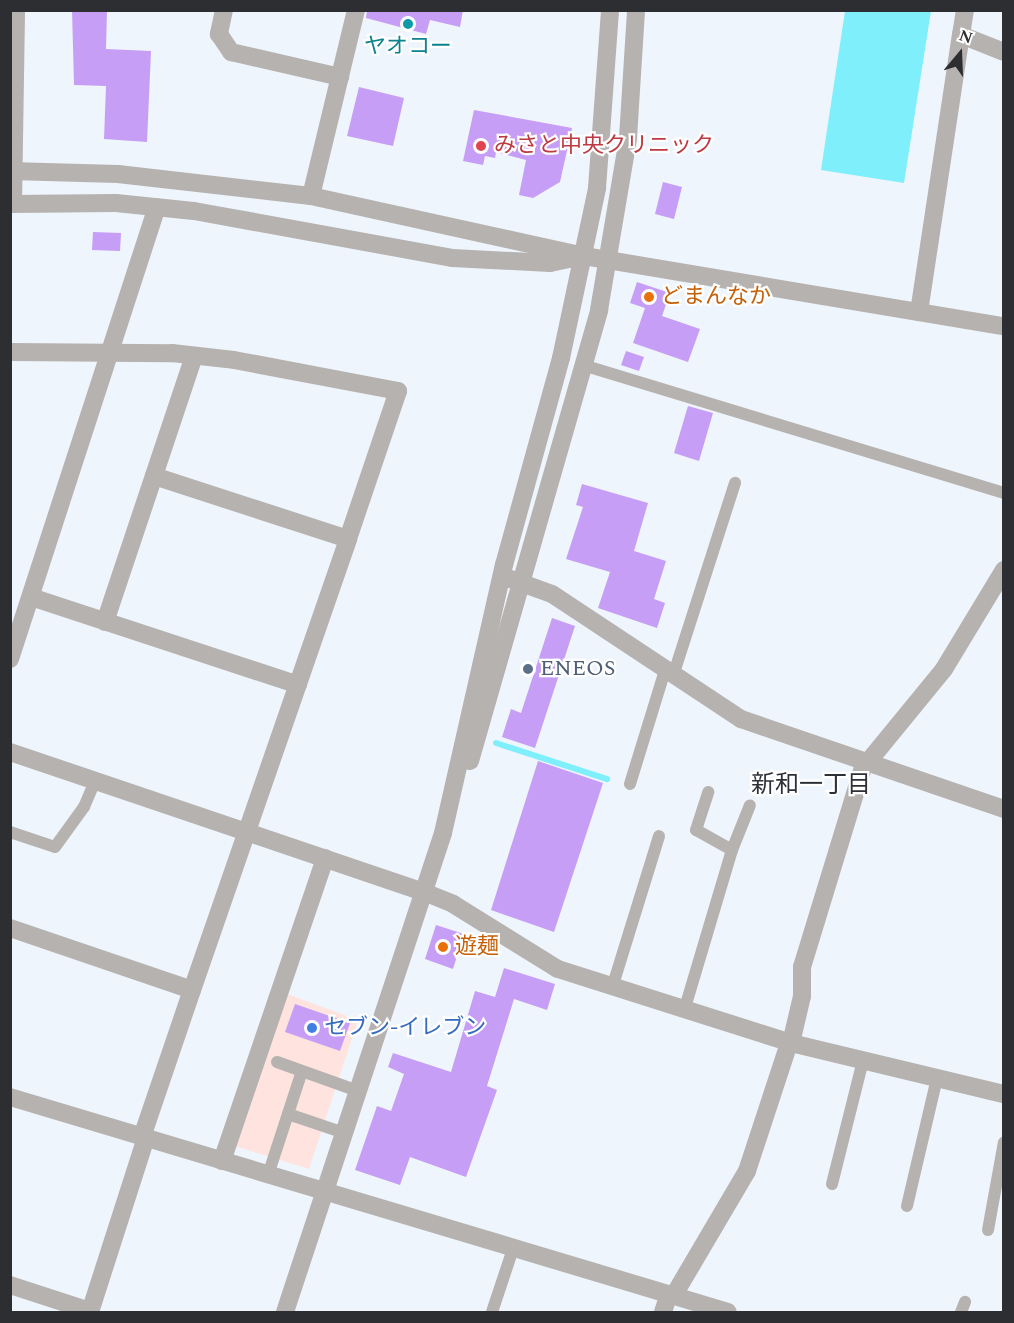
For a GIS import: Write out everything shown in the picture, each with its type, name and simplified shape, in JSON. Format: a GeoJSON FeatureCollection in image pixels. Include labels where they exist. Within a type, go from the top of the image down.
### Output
{"type":"FeatureCollection","features":[{"type":"Feature","properties":{"kind":"street"},"geometry":{"type":"LineString","coordinates":[[16,10],[12,204],[157,207],[309,229],[452,258],[550,263],[584,256]]}},
{"type":"Feature","properties":{"kind":"street"},"geometry":{"type":"LineString","coordinates":[[224,10],[219,34],[231,52],[340,77]]}},
{"type":"Feature","properties":{"kind":"street"},"geometry":{"type":"LineString","coordinates":[[311,196],[356,10]]}},
{"type":"Feature","properties":{"kind":"street"},"geometry":{"type":"LineString","coordinates":[[443,833],[502,576],[561,358],[584,256],[603,133],[610,10]]}},
{"type":"Feature","properties":{"kind":"street"},"geometry":{"type":"LineString","coordinates":[[285,1312],[443,833],[465,779],[586,366],[609,261],[628,138],[636,10]]}},
{"type":"Feature","properties":{"kind":"street"},"geometry":{"type":"LineString","coordinates":[[918,312],[965,10]]}},
{"type":"Feature","properties":{"kind":"street"},"geometry":{"type":"LineString","coordinates":[[961,35],[1004,52]]}},
{"type":"Feature","properties":{"kind":"street"},"geometry":{"type":"LineString","coordinates":[[12,170],[149,176],[311,196],[609,261],[1004,326]]}},
{"type":"Feature","properties":{"kind":"street"},"geometry":{"type":"LineString","coordinates":[[10,659],[157,207]]}},
{"type":"Feature","properties":{"kind":"street"},"geometry":{"type":"LineString","coordinates":[[10,352],[111,350],[194,356],[398,391],[249,832],[192,990],[90,1312],[10,1285]]}},
{"type":"Feature","properties":{"kind":"street"},"geometry":{"type":"LineString","coordinates":[[105,622],[194,356]]}},
{"type":"Feature","properties":{"kind":"street"},"geometry":{"type":"LineString","coordinates":[[154,476],[348,539]]}},
{"type":"Feature","properties":{"kind":"street"},"geometry":{"type":"LineString","coordinates":[[663,1312],[671,1295],[747,1171],[790,1043],[802,996],[802,967],[866,761],[944,669],[1004,570]]}},
{"type":"Feature","properties":{"kind":"street"},"geometry":{"type":"LineString","coordinates":[[502,576],[552,594],[741,719],[1004,809]]}},
{"type":"Feature","properties":{"kind":"street"},"geometry":{"type":"LineString","coordinates":[[31,597],[298,685]]}},
{"type":"Feature","properties":{"kind":"street"},"geometry":{"type":"LineString","coordinates":[[10,752],[424,892],[453,904],[558,969],[790,1043],[1004,1094]]}},
{"type":"Feature","properties":{"kind":"street"},"geometry":{"type":"LineString","coordinates":[[222,1161],[325,858]]}},
{"type":"Feature","properties":{"kind":"street"},"geometry":{"type":"LineString","coordinates":[[10,928],[192,990]]}},
{"type":"Feature","properties":{"kind":"street"},"geometry":{"type":"LineString","coordinates":[[10,1097],[514,1246],[728,1312]]}},
{"type":"Feature","properties":{"kind":"lane"},"geometry":{"type":"LineString","coordinates":[[586,366],[1004,494]]}},
{"type":"Feature","properties":{"kind":"lane"},"geometry":{"type":"LineString","coordinates":[[630,784],[735,483]]}},
{"type":"Feature","properties":{"kind":"lane"},"geometry":{"type":"LineString","coordinates":[[10,832],[55,847],[84,807],[95,781]]}},
{"type":"Feature","properties":{"kind":"lane"},"geometry":{"type":"LineString","coordinates":[[708,792],[696,830],[732,850]]}},
{"type":"Feature","properties":{"kind":"lane"},"geometry":{"type":"LineString","coordinates":[[684,1011],[732,850],[750,805]]}},
{"type":"Feature","properties":{"kind":"lane"},"geometry":{"type":"LineString","coordinates":[[612,987],[659,836]]}},
{"type":"Feature","properties":{"kind":"lane"},"geometry":{"type":"LineString","coordinates":[[832,1184],[863,1061]]}},
{"type":"Feature","properties":{"kind":"lane"},"geometry":{"type":"LineString","coordinates":[[277,1062],[358,1091]]}},
{"type":"Feature","properties":{"kind":"lane"},"geometry":{"type":"LineString","coordinates":[[268,1175],[302,1071]]}},
{"type":"Feature","properties":{"kind":"lane"},"geometry":{"type":"LineString","coordinates":[[908,1206],[937,1078]]}},
{"type":"Feature","properties":{"kind":"lane"},"geometry":{"type":"LineString","coordinates":[[288,1114],[344,1133]]}},
{"type":"Feature","properties":{"kind":"lane"},"geometry":{"type":"LineString","coordinates":[[988,1230],[1004,1142]]}},
{"type":"Feature","properties":{"kind":"lane"},"geometry":{"type":"LineString","coordinates":[[492,1312],[514,1246]]}},
{"type":"Feature","properties":{"kind":"shaded area"},"geometry":{"type":"Polygon","coordinates":[[[287,994],[358,1020],[309,1169],[235,1146],[287,994]]]}},
{"type":"Feature","properties":{"kind":"water"},"geometry":{"type":"Polygon","coordinates":[[[845,11],[931,11],[904,183],[821,170],[845,11]]]}},
{"type":"Feature","properties":{"kind":"building"},"geometry":{"type":"Polygon","coordinates":[[[72,10],[107,10],[106,49],[151,51],[147,142],[104,139],[106,86],[74,85],[72,10]]]}},
{"type":"Feature","properties":{"kind":"building","name":"ヤオコー"},"geometry":{"type":"Polygon","coordinates":[[[367,10],[463,10],[460,27],[430,20],[426,34],[366,18],[367,10]]]}},
{"type":"Feature","properties":{"kind":"building"},"geometry":{"type":"Polygon","coordinates":[[[359,87],[404,98],[393,146],[347,136],[359,87]]]}},
{"type":"Feature","properties":{"kind":"building"},"geometry":{"type":"Polygon","coordinates":[[[474,110],[572,128],[560,182],[533,198],[519,195],[526,160],[496,152],[495,158],[485,156],[483,165],[463,161],[474,110]]]}},
{"type":"Feature","properties":{"kind":"building"},"geometry":{"type":"Polygon","coordinates":[[[663,182],[682,187],[674,219],[655,214],[663,182]]]}},
{"type":"Feature","properties":{"kind":"building"},"geometry":{"type":"Polygon","coordinates":[[[93,232],[121,233],[120,251],[92,250],[93,232]]]}},
{"type":"Feature","properties":{"kind":"building"},"geometry":{"type":"Polygon","coordinates":[[[637,282],[670,293],[662,316],[700,329],[688,362],[633,343],[645,308],[630,303],[637,282]]]}},
{"type":"Feature","properties":{"kind":"building"},"geometry":{"type":"Polygon","coordinates":[[[626,351],[644,357],[639,371],[621,365],[626,351]]]}},
{"type":"Feature","properties":{"kind":"building"},"geometry":{"type":"Polygon","coordinates":[[[688,406],[713,413],[699,461],[674,453],[688,406]]]}},
{"type":"Feature","properties":{"kind":"building"},"geometry":{"type":"Polygon","coordinates":[[[582,484],[648,503],[634,551],[666,561],[654,599],[665,603],[657,628],[598,608],[610,572],[566,559],[583,507],[576,505],[582,484]]]}},
{"type":"Feature","properties":{"kind":"building"},"geometry":{"type":"Polygon","coordinates":[[[552,618],[575,626],[535,748],[502,737],[511,709],[521,713],[552,618]]]}},
{"type":"Feature","properties":{"kind":"building"},"geometry":{"type":"Polygon","coordinates":[[[538,761],[603,783],[554,932],[491,910],[538,761]]]}},
{"type":"Feature","properties":{"kind":"building"},"geometry":{"type":"Polygon","coordinates":[[[436,925],[464,934],[453,969],[425,959],[436,925]]]}},
{"type":"Feature","properties":{"kind":"building"},"geometry":{"type":"Polygon","coordinates":[[[504,968],[555,984],[547,1010],[514,999],[487,1086],[497,1090],[466,1177],[410,1157],[400,1185],[355,1170],[377,1106],[391,1111],[404,1074],[388,1067],[393,1053],[451,1072],[475,991],[495,997],[504,968]]]}},
{"type":"Feature","properties":{"kind":"building"},"geometry":{"type":"Polygon","coordinates":[[[295,1004],[350,1023],[340,1051],[285,1032],[295,1004]]]}},
{"type":"Feature","properties":{"kind":"waterway"},"geometry":{"type":"LineString","coordinates":[[496,743],[607,779]]}},
{"type":"Feature","properties":{"kind":"place","name":"ヤオコー"},"geometry":{"type":"Point","coordinates":[408,24]}},
{"type":"Feature","properties":{"kind":"place","name":"みさと中央クリニック"},"geometry":{"type":"Point","coordinates":[481,146]}},
{"type":"Feature","properties":{"kind":"place","name":"どまんなか"},"geometry":{"type":"Point","coordinates":[649,297]}},
{"type":"Feature","properties":{"kind":"place","name":"ENEOS"},"geometry":{"type":"Point","coordinates":[528,669]}},
{"type":"Feature","properties":{"kind":"place","name":"遊麺"},"geometry":{"type":"Point","coordinates":[443,947]}},
{"type":"Feature","properties":{"kind":"place","name":"セブン-イレブン"},"geometry":{"type":"Point","coordinates":[312,1028]}},
{"type":"Feature","properties":{"kind":"district","name":"新和一丁目"},"geometry":{"type":"Point","coordinates":[811,786]}}]}
